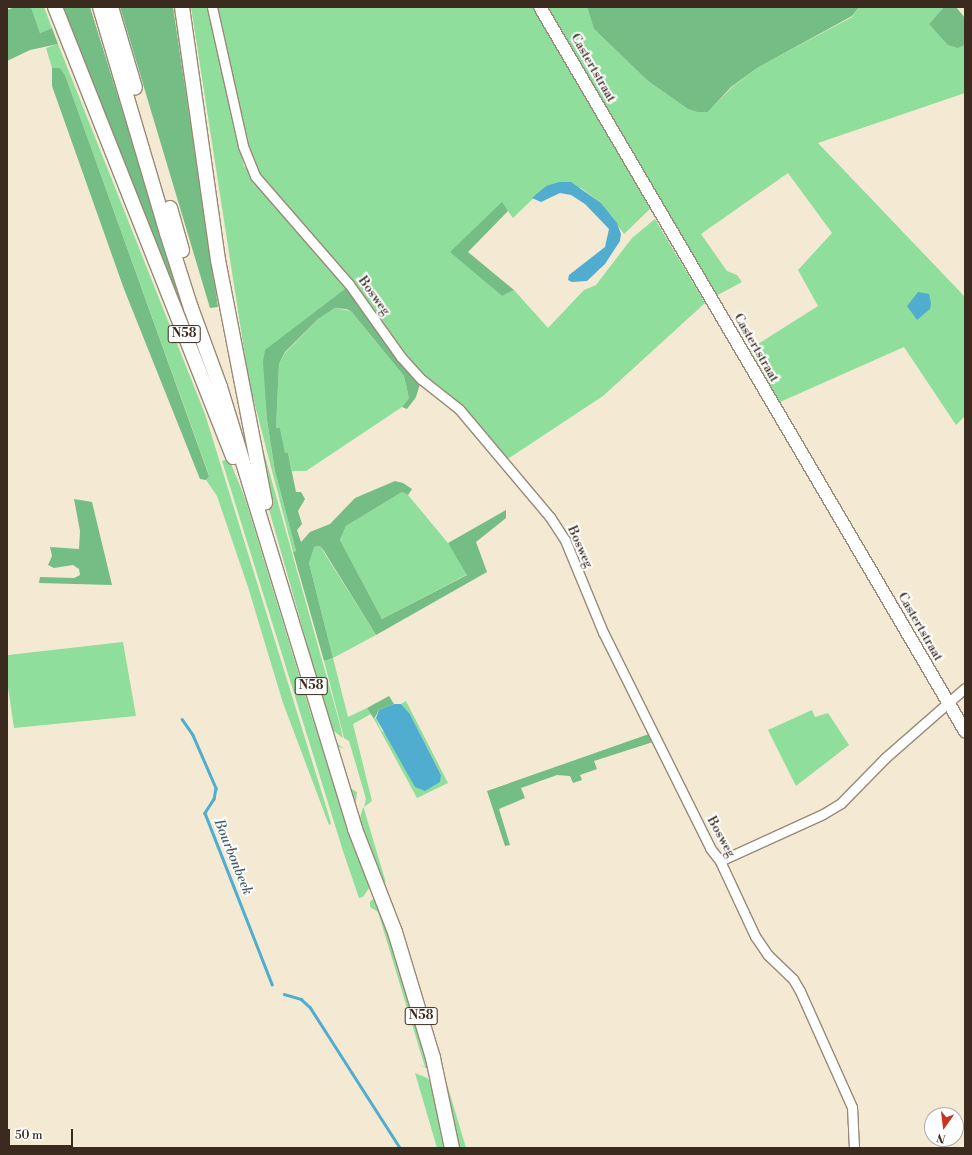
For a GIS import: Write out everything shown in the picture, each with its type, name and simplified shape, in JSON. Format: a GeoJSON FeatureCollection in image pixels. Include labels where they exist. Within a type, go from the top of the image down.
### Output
{"type":"FeatureCollection","features":[{"type":"Feature","properties":{"kind":"main road","name":"N58"},"geometry":{"type":"LineString","coordinates":[[55,7],[233,457],[258,533],[272,554]]}},
{"type":"Feature","properties":{"kind":"main road","name":"N58"},"geometry":{"type":"LineString","coordinates":[[100,7],[179,271],[220,387],[353,823],[367,864],[387,909],[423,1025],[437,1075],[442,1109],[452,1148]]}},
{"type":"Feature","properties":{"kind":"main road","name":"N58"},"geometry":{"type":"LineString","coordinates":[[112,7],[216,363],[220,387]]}},
{"type":"Feature","properties":{"kind":"main road","name":"N58"},"geometry":{"type":"LineString","coordinates":[[182,7],[218,260],[270,522],[272,554]]}},
{"type":"Feature","properties":{"kind":"main road","name":"Castertstraat"},"geometry":{"type":"LineString","coordinates":[[540,7],[965,731]]}},
{"type":"Feature","properties":{"kind":"street","name":"Bosweg"},"geometry":{"type":"LineString","coordinates":[[212,7],[243,146],[255,176],[349,284],[409,366],[459,409],[558,528],[603,632],[710,848],[720,861],[761,946],[793,979],[800,991],[852,1108],[854,1148]]}},
{"type":"Feature","properties":{"kind":"street"},"geometry":{"type":"LineString","coordinates":[[720,861],[823,814],[841,803],[885,758],[965,688]]}},
{"type":"Feature","properties":{"kind":"green space"},"geometry":{"type":"Polygon","coordinates":[[[15,7],[31,7],[40,33],[52,28],[58,44],[30,50],[7,61],[7,10],[15,7]]]}},
{"type":"Feature","properties":{"kind":"green space"},"geometry":{"type":"Polygon","coordinates":[[[31,7],[44,7],[52,28],[40,33],[31,7]]]}},
{"type":"Feature","properties":{"kind":"green space"},"geometry":{"type":"Polygon","coordinates":[[[61,7],[90,7],[170,264],[179,295],[177,297],[61,7]]]}},
{"type":"Feature","properties":{"kind":"green space"},"geometry":{"type":"Polygon","coordinates":[[[120,7],[173,7],[218,307],[210,308],[120,7]]]}},
{"type":"Feature","properties":{"kind":"green space"},"geometry":{"type":"Polygon","coordinates":[[[191,7],[208,7],[244,166],[346,288],[265,351],[267,420],[275,471],[296,551],[293,552],[249,382],[191,7]]]}},
{"type":"Feature","properties":{"kind":"green space"},"geometry":{"type":"Polygon","coordinates":[[[216,7],[532,7],[651,208],[624,234],[601,203],[581,188],[546,186],[513,218],[502,203],[451,252],[502,296],[514,290],[548,328],[584,290],[596,285],[632,238],[655,219],[705,303],[603,396],[506,460],[461,407],[418,371],[361,291],[262,178],[253,163],[247,143],[216,7]]]}},
{"type":"Feature","properties":{"kind":"green space"},"geometry":{"type":"Polygon","coordinates":[[[548,7],[587,7],[594,29],[648,81],[688,109],[708,112],[732,87],[757,68],[852,17],[859,7],[944,7],[929,24],[958,48],[965,45],[965,93],[818,143],[965,297],[965,416],[956,425],[904,347],[780,402],[750,349],[818,306],[798,270],[832,233],[788,173],[701,234],[727,271],[737,275],[742,282],[716,296],[548,7]]]}},
{"type":"Feature","properties":{"kind":"green space"},"geometry":{"type":"Polygon","coordinates":[[[587,7],[859,7],[852,16],[757,68],[731,87],[708,112],[698,112],[688,109],[648,81],[594,29],[587,7]]]}},
{"type":"Feature","properties":{"kind":"green space"},"geometry":{"type":"Polygon","coordinates":[[[944,7],[956,7],[965,18],[965,45],[958,48],[948,45],[929,24],[944,7]]]}},
{"type":"Feature","properties":{"kind":"green space"},"geometry":{"type":"Polygon","coordinates":[[[58,44],[205,414],[329,816],[331,824],[329,825],[283,703],[248,587],[217,496],[206,480],[209,475],[65,75],[60,68],[52,68],[46,48],[58,44]]]}},
{"type":"Feature","properties":{"kind":"green space"},"geometry":{"type":"Polygon","coordinates":[[[52,68],[60,68],[65,75],[209,476],[206,480],[200,479],[124,289],[52,86],[52,68]]]}},
{"type":"Feature","properties":{"kind":"green space"},"geometry":{"type":"Polygon","coordinates":[[[502,202],[508,211],[468,252],[514,290],[502,296],[450,252],[502,202]]]}},
{"type":"Feature","properties":{"kind":"green space"},"geometry":{"type":"Polygon","coordinates":[[[346,288],[420,384],[416,397],[407,409],[402,407],[409,398],[404,376],[351,311],[346,309],[335,308],[318,319],[285,352],[279,364],[276,428],[280,428],[285,453],[288,453],[296,492],[301,492],[305,499],[298,511],[302,524],[297,530],[301,542],[310,532],[330,524],[355,498],[395,481],[403,483],[412,489],[408,495],[402,492],[346,526],[340,540],[382,619],[467,575],[448,543],[506,510],[506,518],[476,542],[487,572],[376,635],[324,551],[320,546],[314,547],[309,563],[333,658],[324,661],[293,552],[296,551],[275,471],[267,420],[263,362],[265,350],[346,288]]]}},
{"type":"Feature","properties":{"kind":"green space"},"geometry":{"type":"Polygon","coordinates":[[[179,295],[182,298],[191,332],[177,297],[179,295]]]}},
{"type":"Feature","properties":{"kind":"green space"},"geometry":{"type":"Polygon","coordinates":[[[335,308],[351,311],[404,376],[409,398],[402,407],[306,471],[292,471],[288,453],[285,454],[280,428],[276,428],[279,364],[285,353],[318,319],[335,308]]]}},
{"type":"Feature","properties":{"kind":"green space"},"geometry":{"type":"Polygon","coordinates":[[[263,449],[343,738],[331,729],[268,506],[256,450],[263,449]]]}},
{"type":"Feature","properties":{"kind":"green space"},"geometry":{"type":"Polygon","coordinates":[[[229,459],[245,498],[309,708],[369,888],[363,897],[359,898],[343,851],[222,461],[229,459]]]}},
{"type":"Feature","properties":{"kind":"green space"},"geometry":{"type":"Polygon","coordinates":[[[402,492],[408,495],[448,543],[468,574],[382,619],[340,540],[346,526],[402,492]]]}},
{"type":"Feature","properties":{"kind":"green space"},"geometry":{"type":"Polygon","coordinates":[[[74,499],[92,502],[112,585],[39,583],[40,577],[74,578],[80,575],[79,569],[73,565],[54,568],[48,565],[52,556],[50,547],[79,549],[80,531],[74,499]]]}},
{"type":"Feature","properties":{"kind":"green space"},"geometry":{"type":"Polygon","coordinates":[[[320,546],[376,635],[333,658],[309,563],[311,551],[314,547],[320,546]]]}},
{"type":"Feature","properties":{"kind":"green space"},"geometry":{"type":"Polygon","coordinates":[[[123,642],[136,716],[14,728],[7,681],[8,655],[123,642]]]}},
{"type":"Feature","properties":{"kind":"green space"},"geometry":{"type":"Polygon","coordinates":[[[333,658],[348,717],[367,708],[371,714],[353,724],[372,801],[364,807],[366,799],[349,741],[344,738],[324,661],[333,658]]]}},
{"type":"Feature","properties":{"kind":"green space"},"geometry":{"type":"Polygon","coordinates":[[[389,696],[394,704],[379,710],[374,719],[367,708],[389,696]]]}},
{"type":"Feature","properties":{"kind":"green space"},"geometry":{"type":"Polygon","coordinates":[[[406,701],[448,783],[417,798],[374,719],[376,718],[381,730],[441,775],[410,714],[401,704],[406,701]]]}},
{"type":"Feature","properties":{"kind":"green space"},"geometry":{"type":"Polygon","coordinates":[[[812,710],[815,717],[828,713],[849,745],[796,786],[768,730],[812,710]]]}},
{"type":"Feature","properties":{"kind":"green space"},"geometry":{"type":"Polygon","coordinates":[[[649,734],[653,742],[594,761],[597,769],[580,775],[582,780],[573,783],[570,776],[557,775],[521,788],[525,798],[499,809],[510,845],[505,846],[487,791],[649,734]]]}},
{"type":"Feature","properties":{"kind":"green space"},"geometry":{"type":"Polygon","coordinates":[[[334,741],[344,749],[337,746],[350,788],[357,792],[355,810],[334,741]]]}},
{"type":"Feature","properties":{"kind":"green space"},"geometry":{"type":"Polygon","coordinates":[[[363,807],[386,883],[382,880],[359,822],[363,807]]]}},
{"type":"Feature","properties":{"kind":"green space"},"geometry":{"type":"Polygon","coordinates":[[[376,896],[391,938],[431,1071],[417,1063],[425,1067],[378,912],[370,907],[370,902],[376,896]]]}},
{"type":"Feature","properties":{"kind":"green space"},"geometry":{"type":"Polygon","coordinates":[[[415,1073],[427,1078],[434,1086],[446,1148],[437,1148],[415,1073]]]}},
{"type":"Feature","properties":{"kind":"green space"},"geometry":{"type":"Polygon","coordinates":[[[445,1083],[447,1084],[466,1148],[457,1148],[445,1083]]]}},
{"type":"Feature","properties":{"kind":"water"},"geometry":{"type":"Polygon","coordinates":[[[559,182],[571,182],[601,203],[617,223],[621,234],[620,241],[605,264],[587,281],[572,282],[568,280],[569,275],[605,247],[609,229],[585,204],[571,195],[560,193],[541,202],[532,198],[546,186],[559,182]]]}},
{"type":"Feature","properties":{"kind":"water"},"geometry":{"type":"Polygon","coordinates":[[[918,292],[929,294],[931,303],[930,309],[917,320],[907,306],[918,292]]]}},
{"type":"Feature","properties":{"kind":"water"},"geometry":{"type":"Polygon","coordinates":[[[394,704],[401,704],[410,714],[441,775],[440,782],[425,791],[415,787],[376,718],[379,710],[394,704]]]}},
{"type":"Feature","properties":{"kind":"waterway","name":"Bourbonbeek"},"geometry":{"type":"LineString","coordinates":[[182,719],[193,735],[216,788],[214,799],[205,813],[272,984]]}},
{"type":"Feature","properties":{"kind":"waterway","name":"Bourbonbeek"},"geometry":{"type":"LineString","coordinates":[[284,994],[301,999],[310,1007],[400,1148]]}}]}
